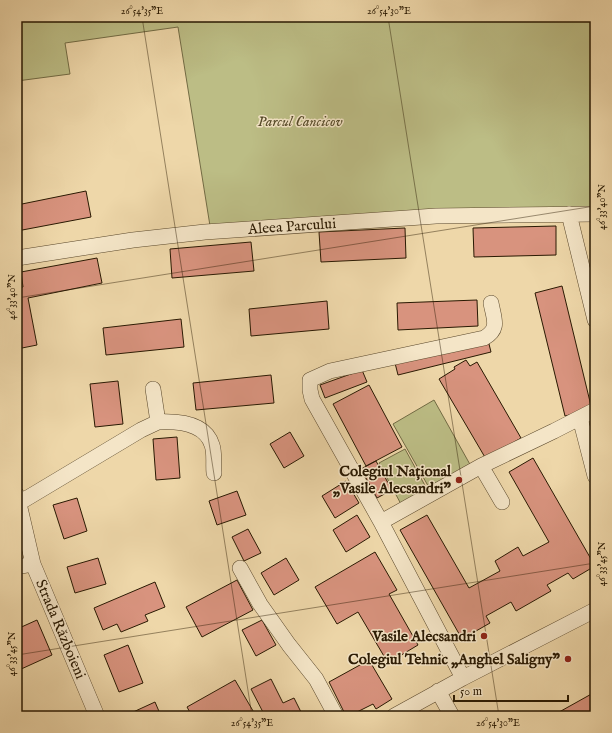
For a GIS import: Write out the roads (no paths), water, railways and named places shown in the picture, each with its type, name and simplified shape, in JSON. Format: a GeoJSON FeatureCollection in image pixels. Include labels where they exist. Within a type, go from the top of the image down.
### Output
{"type":"FeatureCollection","features":[{"type":"Feature","properties":{"kind":"street"},"geometry":{"type":"LineString","coordinates":[[569,214],[595,320]]}},
{"type":"Feature","properties":{"kind":"street","name":"Aleea Parcului"},"geometry":{"type":"LineString","coordinates":[[17,258],[133,240],[205,232],[436,216],[595,214]]}},
{"type":"Feature","properties":{"kind":"street"},"geometry":{"type":"LineString","coordinates":[[463,678],[381,522],[312,399],[310,380],[330,371],[484,338],[490,335],[494,330],[495,324],[491,303]]}},
{"type":"Feature","properties":{"kind":"street"},"geometry":{"type":"LineString","coordinates":[[153,389],[158,422]]}},
{"type":"Feature","properties":{"kind":"street"},"geometry":{"type":"LineString","coordinates":[[381,522],[481,466],[595,410]]}},
{"type":"Feature","properties":{"kind":"street"},"geometry":{"type":"LineString","coordinates":[[580,418],[595,476]]}},
{"type":"Feature","properties":{"kind":"street"},"geometry":{"type":"LineString","coordinates":[[18,499],[158,422],[174,421],[200,428],[213,445],[214,473]]}},
{"type":"Feature","properties":{"kind":"street"},"geometry":{"type":"LineString","coordinates":[[481,466],[502,502]]}},
{"type":"Feature","properties":{"kind":"street","name":"Strada Războieni"},"geometry":{"type":"LineString","coordinates":[[18,499],[33,564],[97,716]]}},
{"type":"Feature","properties":{"kind":"street"},"geometry":{"type":"LineString","coordinates":[[17,567],[33,564]]}},
{"type":"Feature","properties":{"kind":"street"},"geometry":{"type":"LineString","coordinates":[[240,568],[260,604],[316,679],[336,716]]}},
{"type":"Feature","properties":{"kind":"street"},"geometry":{"type":"LineString","coordinates":[[394,716],[438,691],[595,610]]}},
{"type":"Feature","properties":{"kind":"street"},"geometry":{"type":"LineString","coordinates":[[438,691],[452,716]]}},
{"type":"Feature","properties":{"kind":"place","name":"Colegiul Național „Vasile Alecsandri”"},"geometry":{"type":"Point","coordinates":[459,480]}},
{"type":"Feature","properties":{"kind":"place","name":"Vasile Alecsandri"},"geometry":{"type":"Point","coordinates":[484,636]}},
{"type":"Feature","properties":{"kind":"place","name":"Colegiul Tehnic „Anghel Saligny”"},"geometry":{"type":"Point","coordinates":[568,659]}},
{"type":"Feature","properties":{"kind":"park label","name":"Parcul Cancicov"},"geometry":{"type":"Point","coordinates":[300,121]}}]}
